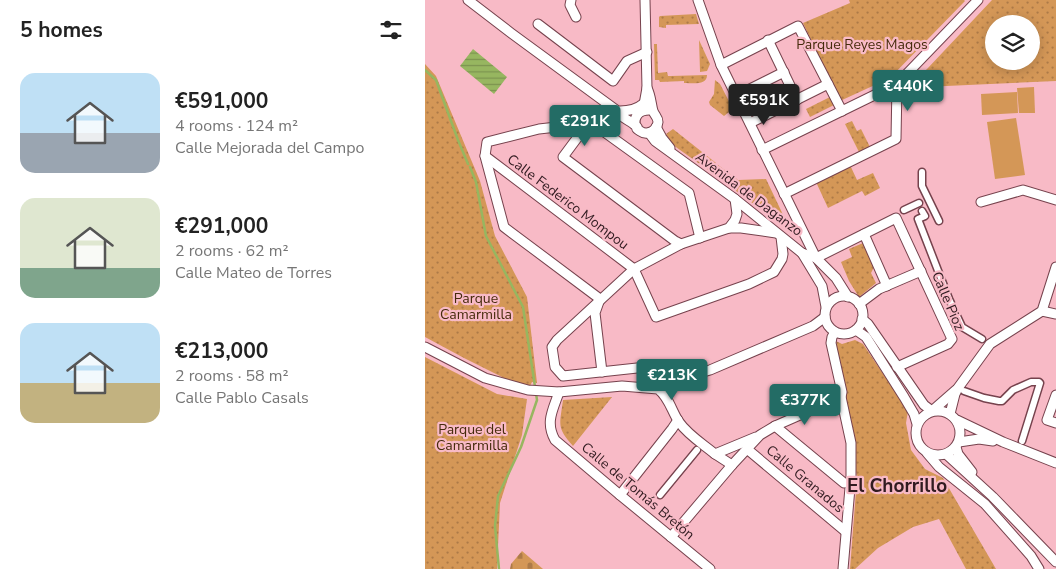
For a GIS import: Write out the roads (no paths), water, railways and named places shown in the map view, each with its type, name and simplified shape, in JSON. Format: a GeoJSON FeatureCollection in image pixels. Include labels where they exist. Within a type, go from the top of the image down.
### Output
{"type":"FeatureCollection","features":[{"type":"Feature","properties":{"kind":"street"},"geometry":{"type":"LineString","coordinates":[[468,0],[618,111],[643,133],[653,130],[658,124],[647,88]]}},
{"type":"Feature","properties":{"kind":"street"},"geometry":{"type":"LineString","coordinates":[[571,0],[569,5],[576,17]]}},
{"type":"Feature","properties":{"kind":"street"},"geometry":{"type":"LineString","coordinates":[[635,125],[635,120],[647,88],[645,0]]}},
{"type":"Feature","properties":{"kind":"street"},"geometry":{"type":"LineString","coordinates":[[698,0],[721,65],[816,258],[864,234],[887,286]]}},
{"type":"Feature","properties":{"kind":"street"},"geometry":{"type":"LineString","coordinates":[[762,150],[897,84],[978,0]]}},
{"type":"Feature","properties":{"kind":"street"},"geometry":{"type":"LineString","coordinates":[[538,24],[613,80],[627,61],[647,52]]}},
{"type":"Feature","properties":{"kind":"street"},"geometry":{"type":"LineString","coordinates":[[721,65],[797,26],[842,111]]}},
{"type":"Feature","properties":{"kind":"street"},"geometry":{"type":"LineString","coordinates":[[768,40],[797,100]]}},
{"type":"Feature","properties":{"kind":"street"},"geometry":{"type":"LineString","coordinates":[[736,96],[784,72]]}},
{"type":"Feature","properties":{"kind":"street"},"geometry":{"type":"LineString","coordinates":[[750,122],[828,84]]}},
{"type":"Feature","properties":{"kind":"street"},"geometry":{"type":"LineString","coordinates":[[784,194],[896,139],[897,84]]}},
{"type":"Feature","properties":{"kind":"street"},"geometry":{"type":"LineString","coordinates":[[618,111],[629,114],[640,110],[654,112]]}},
{"type":"Feature","properties":{"kind":"street"},"geometry":{"type":"LineString","coordinates":[[589,122],[563,157],[681,244]]}},
{"type":"Feature","properties":{"kind":"street"},"geometry":{"type":"LineString","coordinates":[[600,299],[504,226],[485,156],[487,142],[539,129],[592,122],[689,192],[700,238]]}},
{"type":"Feature","properties":{"kind":"street","name":"Avenida de Daganzo"},"geometry":{"type":"LineString","coordinates":[[653,130],[679,158],[735,199],[802,253],[816,258],[836,278],[848,296]]}},
{"type":"Feature","properties":{"kind":"street","name":"Calle Federico Mompou"},"geometry":{"type":"LineString","coordinates":[[485,156],[634,269]]}},
{"type":"Feature","properties":{"kind":"street"},"geometry":{"type":"LineString","coordinates":[[922,172],[922,186],[939,221]]}},
{"type":"Feature","properties":{"kind":"street"},"geometry":{"type":"LineString","coordinates":[[981,202],[1023,190],[1056,200]]}},
{"type":"Feature","properties":{"kind":"street"},"geometry":{"type":"LineString","coordinates":[[729,228],[737,214],[735,199]]}},
{"type":"Feature","properties":{"kind":"street"},"geometry":{"type":"LineString","coordinates":[[904,210],[919,203]]}},
{"type":"Feature","properties":{"kind":"street"},"geometry":{"type":"LineString","coordinates":[[922,211],[925,216],[918,219],[962,327],[982,339]]}},
{"type":"Feature","properties":{"kind":"street","name":"Calle Pioz"},"geometry":{"type":"LineString","coordinates":[[864,234],[896,218],[952,338],[948,344],[897,367]]}},
{"type":"Feature","properties":{"kind":"street"},"geometry":{"type":"LineString","coordinates":[[634,269],[656,317],[749,284],[775,272],[783,254],[779,235],[741,228],[729,228],[681,244],[634,269],[600,299],[552,347],[555,367],[563,376],[665,365]]}},
{"type":"Feature","properties":{"kind":"street","name":"Avenida de Daganzo"},"geometry":{"type":"LineString","coordinates":[[802,253],[822,286],[826,307]]}},
{"type":"Feature","properties":{"kind":"street"},"geometry":{"type":"LineString","coordinates":[[1003,442],[972,440],[957,445],[946,454],[940,456],[927,453],[921,449],[915,437],[915,430],[923,416],[961,390],[990,344],[1042,311],[1056,267]]}},
{"type":"Feature","properties":{"kind":"street"},"geometry":{"type":"LineString","coordinates":[[859,304],[879,289],[921,271]]}},
{"type":"Feature","properties":{"kind":"street"},"geometry":{"type":"LineString","coordinates":[[813,326],[844,334],[856,330],[860,325],[862,312],[859,304],[848,296],[835,298],[826,307],[825,317],[828,326],[834,331]]}},
{"type":"Feature","properties":{"kind":"street"},"geometry":{"type":"LineString","coordinates":[[600,299],[595,313],[602,372]]}},
{"type":"Feature","properties":{"kind":"street"},"geometry":{"type":"LineString","coordinates":[[1042,311],[1056,314]]}},
{"type":"Feature","properties":{"kind":"street"},"geometry":{"type":"LineString","coordinates":[[425,347],[485,378],[528,390],[559,392],[621,386],[664,386],[710,370],[813,326],[825,317]]}},
{"type":"Feature","properties":{"kind":"street"},"geometry":{"type":"LineString","coordinates":[[862,319],[868,324],[924,405],[932,411],[944,411],[1003,442],[1056,462]]}},
{"type":"Feature","properties":{"kind":"street"},"geometry":{"type":"LineString","coordinates":[[856,330],[866,337],[914,414],[917,424]]}},
{"type":"Feature","properties":{"kind":"street"},"geometry":{"type":"LineString","coordinates":[[834,331],[831,343],[851,443],[851,476],[843,569]]}},
{"type":"Feature","properties":{"kind":"street"},"geometry":{"type":"LineString","coordinates":[[961,390],[984,398],[1002,401],[1013,390],[1031,382],[1039,382],[1022,441]]}},
{"type":"Feature","properties":{"kind":"street"},"geometry":{"type":"LineString","coordinates":[[664,386],[667,400],[685,429],[715,454],[732,465]]}},
{"type":"Feature","properties":{"kind":"street"},"geometry":{"type":"LineString","coordinates":[[960,463],[957,445],[960,427],[953,417],[955,394],[961,390]]}},
{"type":"Feature","properties":{"kind":"street","name":"Calle de Tomás Bretón"},"geometry":{"type":"LineString","coordinates":[[559,392],[550,419],[551,432],[555,440],[710,569]]}},
{"type":"Feature","properties":{"kind":"street"},"geometry":{"type":"LineString","coordinates":[[1056,395],[1047,420],[1056,423]]}},
{"type":"Feature","properties":{"kind":"street"},"geometry":{"type":"LineString","coordinates":[[715,454],[841,397]]}},
{"type":"Feature","properties":{"kind":"street"},"geometry":{"type":"LineString","coordinates":[[620,495],[678,420]]}},
{"type":"Feature","properties":{"kind":"street"},"geometry":{"type":"LineString","coordinates":[[775,426],[840,480]]}},
{"type":"Feature","properties":{"kind":"street"},"geometry":{"type":"LineString","coordinates":[[671,537],[760,435]]}},
{"type":"Feature","properties":{"kind":"street"},"geometry":{"type":"LineString","coordinates":[[947,474],[960,463],[965,448],[972,440]]}},
{"type":"Feature","properties":{"kind":"street","name":"Calle Granados"},"geometry":{"type":"LineString","coordinates":[[747,449],[845,531]]}},
{"type":"Feature","properties":{"kind":"street"},"geometry":{"type":"LineString","coordinates":[[661,495],[697,450]]}},
{"type":"Feature","properties":{"kind":"street"},"geometry":{"type":"LineString","coordinates":[[927,453],[939,467],[985,504],[1031,556],[1039,569]]}},
{"type":"Feature","properties":{"kind":"street"},"geometry":{"type":"LineString","coordinates":[[946,454],[960,463],[1056,562]]}},
{"type":"Feature","properties":{"kind":"waterway"},"geometry":{"type":"LineString","coordinates":[[425,70],[436,80],[468,164]]}},
{"type":"Feature","properties":{"kind":"waterway"},"geometry":{"type":"LineString","coordinates":[[470,167],[476,182],[486,236],[523,307],[537,400],[521,447],[498,496],[495,526],[499,569]]}},
{"type":"Feature","properties":{"kind":"district","name":"El Chorrillo"},"geometry":{"type":"Point","coordinates":[897,486]}},
{"type":"Feature","properties":{"kind":"park label","name":"Parque Reyes Magos"},"geometry":{"type":"Point","coordinates":[862,44]}},
{"type":"Feature","properties":{"kind":"park label","name":"Parque Camarmilla"},"geometry":{"type":"Point","coordinates":[476,306]}},
{"type":"Feature","properties":{"kind":"park label","name":"Parque del Camarmilla"},"geometry":{"type":"Point","coordinates":[472,438]}}]}
